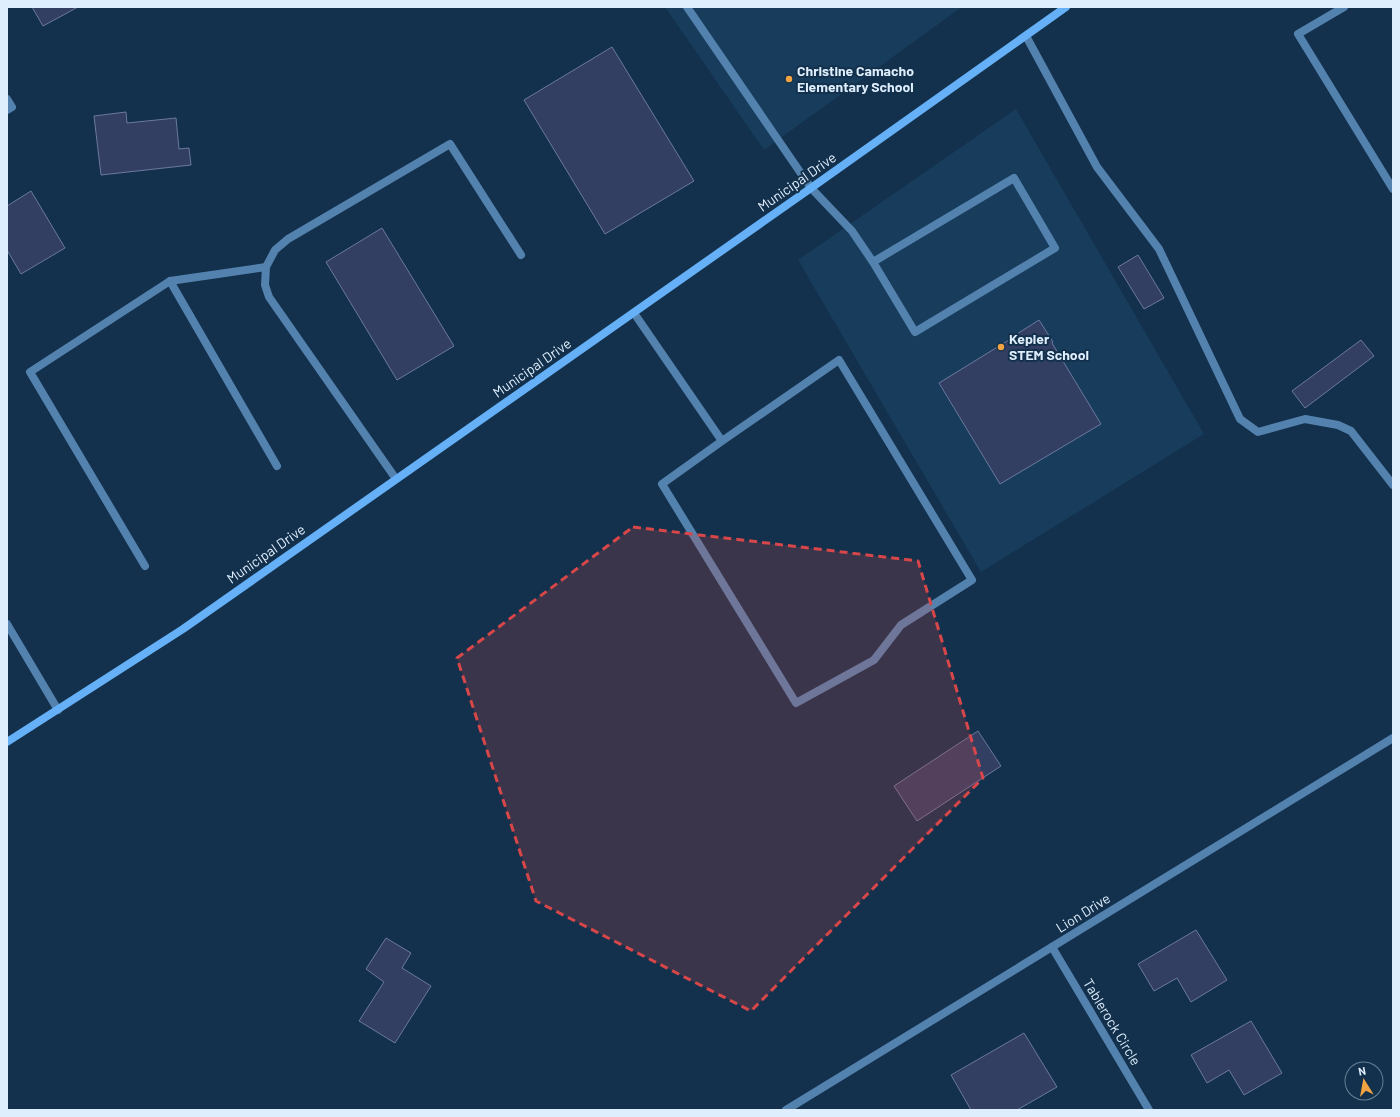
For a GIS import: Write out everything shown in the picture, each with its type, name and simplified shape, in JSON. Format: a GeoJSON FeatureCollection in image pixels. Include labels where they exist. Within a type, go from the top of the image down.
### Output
{"type":"FeatureCollection","features":[{"type":"Feature","properties":{"kind":"street"},"geometry":{"type":"LineString","coordinates":[[687,7],[812,188],[852,231],[873,262],[915,332],[1055,248],[1014,178],[873,262]]}},
{"type":"Feature","properties":{"kind":"street","name":"Municipal Drive"},"geometry":{"type":"LineString","coordinates":[[7,742],[182,629],[812,188],[1066,7]]}},
{"type":"Feature","properties":{"kind":"street"},"geometry":{"type":"LineString","coordinates":[[1344,7],[1298,34],[1393,189]]}},
{"type":"Feature","properties":{"kind":"street"},"geometry":{"type":"LineString","coordinates":[[1026,36],[1097,167],[1159,250],[1240,419],[1258,432],[1305,419],[1338,425],[1351,431],[1393,485]]}},
{"type":"Feature","properties":{"kind":"street"},"geometry":{"type":"LineString","coordinates":[[7,99],[10,108]]}},
{"type":"Feature","properties":{"kind":"street"},"geometry":{"type":"LineString","coordinates":[[396,479],[269,297],[265,284],[266,267],[275,250],[288,239],[450,144],[521,255]]}},
{"type":"Feature","properties":{"kind":"street"},"geometry":{"type":"LineString","coordinates":[[145,566],[30,372],[170,281],[266,267]]}},
{"type":"Feature","properties":{"kind":"street"},"geometry":{"type":"LineString","coordinates":[[170,281],[277,466]]}},
{"type":"Feature","properties":{"kind":"street"},"geometry":{"type":"LineString","coordinates":[[634,313],[722,441]]}},
{"type":"Feature","properties":{"kind":"street"},"geometry":{"type":"LineString","coordinates":[[839,360],[972,580],[901,625],[874,660],[796,703],[662,484],[722,441],[839,360]]}},
{"type":"Feature","properties":{"kind":"street"},"geometry":{"type":"LineString","coordinates":[[7,624],[58,710]]}},
{"type":"Feature","properties":{"kind":"street","name":"Lion Drive"},"geometry":{"type":"LineString","coordinates":[[786,1110],[1393,738]]}},
{"type":"Feature","properties":{"kind":"street","name":"Tablerock Circle"},"geometry":{"type":"LineString","coordinates":[[1052,948],[1149,1110]]}},
{"type":"Feature","properties":{"kind":"highlighted area"},"geometry":{"type":"Polygon","coordinates":[[[633,527],[918,561],[983,778],[751,1011],[536,901],[457,658],[633,527]]]}},
{"type":"Feature","properties":{"kind":"shaded area","name":"Christine Camacho Elementary School"},"geometry":{"type":"Polygon","coordinates":[[[665,7],[962,7],[764,150],[665,7]]]}},
{"type":"Feature","properties":{"kind":"shaded area","name":"Kepler STEM School"},"geometry":{"type":"Polygon","coordinates":[[[1016,109],[1204,434],[981,572],[798,260],[1016,109]]]}},
{"type":"Feature","properties":{"kind":"building"},"geometry":{"type":"Polygon","coordinates":[[[32,7],[78,7],[43,26],[32,7]]]}},
{"type":"Feature","properties":{"kind":"building"},"geometry":{"type":"Polygon","coordinates":[[[612,47],[694,181],[605,234],[524,100],[612,47]]]}},
{"type":"Feature","properties":{"kind":"building"},"geometry":{"type":"Polygon","coordinates":[[[126,112],[127,123],[176,118],[179,149],[189,148],[191,165],[101,175],[94,116],[126,112]]]}},
{"type":"Feature","properties":{"kind":"building"},"geometry":{"type":"Polygon","coordinates":[[[31,191],[65,248],[21,274],[7,250],[7,206],[31,191]]]}},
{"type":"Feature","properties":{"kind":"building"},"geometry":{"type":"Polygon","coordinates":[[[382,228],[454,346],[397,380],[326,262],[382,228]]]}},
{"type":"Feature","properties":{"kind":"building"},"geometry":{"type":"Polygon","coordinates":[[[1138,255],[1164,298],[1144,309],[1118,267],[1138,255]]]}},
{"type":"Feature","properties":{"kind":"building"},"geometry":{"type":"Polygon","coordinates":[[[1039,320],[1101,424],[1000,484],[939,383],[1039,320]]]}},
{"type":"Feature","properties":{"kind":"building"},"geometry":{"type":"Polygon","coordinates":[[[1361,340],[1374,356],[1305,408],[1292,391],[1361,340]]]}},
{"type":"Feature","properties":{"kind":"building"},"geometry":{"type":"Polygon","coordinates":[[[978,731],[1001,766],[917,821],[894,786],[978,731]]]}},
{"type":"Feature","properties":{"kind":"building"},"geometry":{"type":"Polygon","coordinates":[[[1196,930],[1227,980],[1191,1002],[1177,978],[1154,991],[1138,964],[1196,930]]]}},
{"type":"Feature","properties":{"kind":"building"},"geometry":{"type":"Polygon","coordinates":[[[386,938],[411,953],[402,968],[431,986],[395,1043],[359,1021],[384,982],[366,969],[386,938]]]}},
{"type":"Feature","properties":{"kind":"building"},"geometry":{"type":"Polygon","coordinates":[[[1251,1021],[1282,1073],[1244,1095],[1229,1070],[1207,1083],[1191,1055],[1251,1021]]]}},
{"type":"Feature","properties":{"kind":"building"},"geometry":{"type":"Polygon","coordinates":[[[1024,1033],[1057,1087],[1017,1110],[971,1110],[951,1075],[1024,1033]]]}},
{"type":"Feature","properties":{"kind":"place","name":"Christine Camacho Elementary School"},"geometry":{"type":"Point","coordinates":[789,79]}},
{"type":"Feature","properties":{"kind":"place","name":"Kepler STEM School"},"geometry":{"type":"Point","coordinates":[1001,347]}}]}
